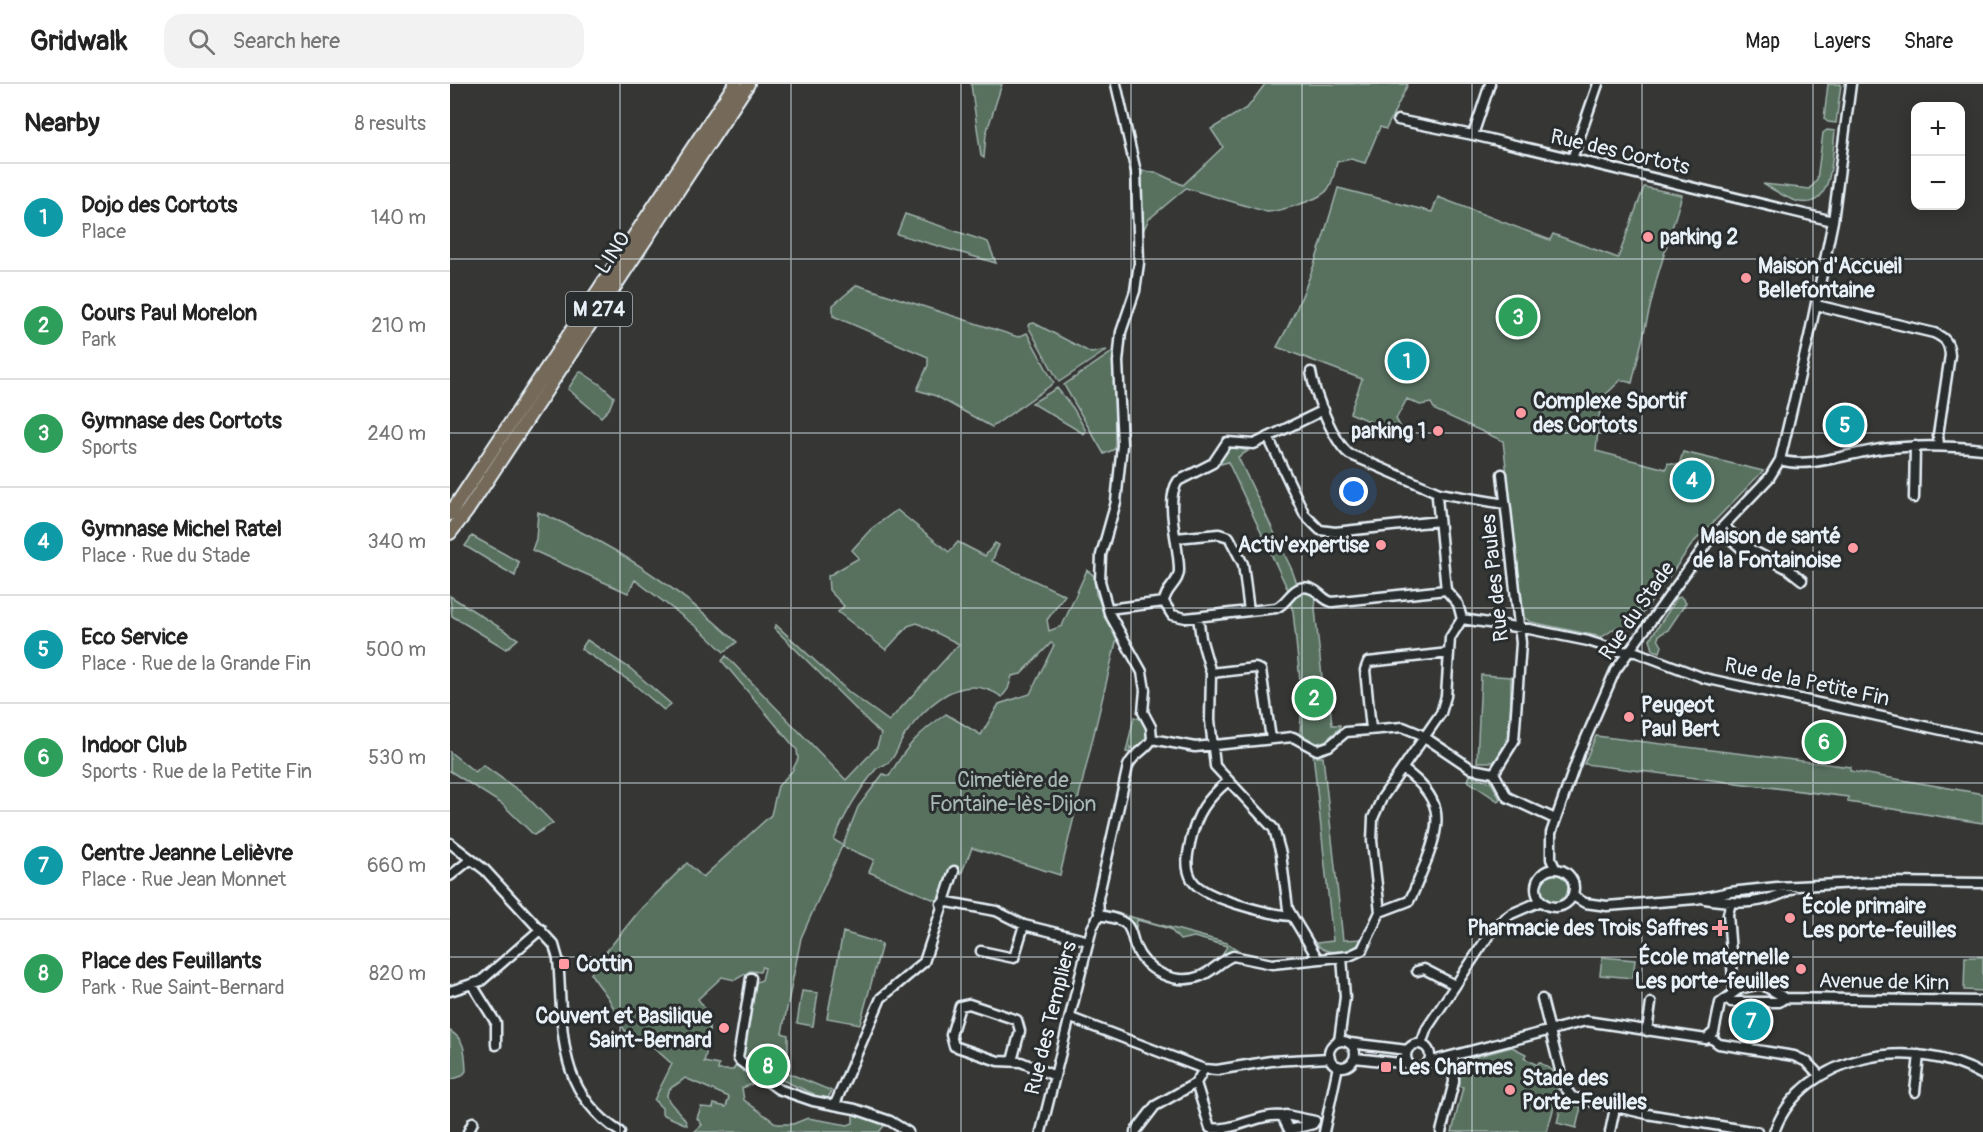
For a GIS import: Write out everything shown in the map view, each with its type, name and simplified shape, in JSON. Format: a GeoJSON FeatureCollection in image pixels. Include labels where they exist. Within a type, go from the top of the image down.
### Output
{"type":"FeatureCollection","features":[{"type":"Feature","properties":{"kind":"highway","name":"LINO"},"geometry":{"type":"LineString","coordinates":[[450,514],[735,84]]}},
{"type":"Feature","properties":{"kind":"highway","name":"LINO"},"geometry":{"type":"LineString","coordinates":[[450,533],[467,511],[748,84]]}},
{"type":"Feature","properties":{"kind":"street"},"geometry":{"type":"LineString","coordinates":[[1116,84],[1137,172],[1139,262],[1135,291],[1121,332],[1118,362],[1122,434],[1116,502],[1101,558],[1100,581],[1107,609],[1142,672],[1145,690],[1143,712],[1151,727],[1152,739],[1189,746],[1293,737],[1310,748],[1322,749],[1344,732],[1403,727],[1425,737],[1472,769],[1494,773],[1507,797],[1555,819]]}},
{"type":"Feature","properties":{"kind":"street"},"geometry":{"type":"LineString","coordinates":[[1473,135],[1490,84]]}},
{"type":"Feature","properties":{"kind":"street"},"geometry":{"type":"LineString","coordinates":[[1572,159],[1598,84]]}},
{"type":"Feature","properties":{"kind":"street"},"geometry":{"type":"LineString","coordinates":[[1851,84],[1833,221],[1816,305],[1778,463],[1797,463],[1888,448],[1939,445],[1983,449]]}},
{"type":"Feature","properties":{"kind":"street","name":"Rue des Cortots"},"geometry":{"type":"LineString","coordinates":[[1398,120],[1473,135],[1833,221]]}},
{"type":"Feature","properties":{"kind":"street"},"geometry":{"type":"LineString","coordinates":[[1816,305],[1934,333],[1944,338],[1950,346],[1950,356],[1938,435],[1939,445]]}},
{"type":"Feature","properties":{"kind":"street"},"geometry":{"type":"LineString","coordinates":[[1311,372],[1313,387],[1341,445],[1349,454],[1439,493],[1505,504]]}},
{"type":"Feature","properties":{"kind":"street"},"geometry":{"type":"LineString","coordinates":[[1324,410],[1248,445],[1227,442],[1213,463],[1178,481],[1172,500],[1179,574],[1166,593],[1164,602],[1168,612],[1176,617],[1198,617],[1278,607],[1292,591],[1305,587],[1332,602],[1446,590]]}},
{"type":"Feature","properties":{"kind":"street"},"geometry":{"type":"LineString","coordinates":[[1268,437],[1305,515],[1320,530],[1335,532],[1439,521]]}},
{"type":"Feature","properties":{"kind":"street"},"geometry":{"type":"LineString","coordinates":[[1914,498],[1915,447]]}},
{"type":"Feature","properties":{"kind":"street","name":"Rue du Stade"},"geometry":{"type":"LineString","coordinates":[[1555,868],[1550,844],[1555,819],[1579,754],[1615,671],[1722,528],[1769,478],[1778,463]]}},
{"type":"Feature","properties":{"kind":"street","name":"Rue des Paules"},"geometry":{"type":"LineString","coordinates":[[1494,773],[1510,752],[1516,734],[1521,627],[1502,474]]}},
{"type":"Feature","properties":{"kind":"street"},"geometry":{"type":"LineString","coordinates":[[1099,915],[1127,925],[1135,945],[1146,962],[1161,974],[1174,978],[1202,976],[1233,956],[1272,964],[1342,957],[1362,950],[1380,912],[1372,841],[1373,818],[1383,798],[1425,737],[1445,703],[1450,638],[1462,619],[1458,604],[1446,590],[1439,521],[1439,493]]}},
{"type":"Feature","properties":{"kind":"street"},"geometry":{"type":"LineString","coordinates":[[1722,528],[1746,547],[1788,569],[1802,580]]}},
{"type":"Feature","properties":{"kind":"street"},"geometry":{"type":"LineString","coordinates":[[1176,538],[1219,534],[1229,537],[1243,564],[1249,611]]}},
{"type":"Feature","properties":{"kind":"street"},"geometry":{"type":"LineString","coordinates":[[1107,609],[1164,602]]}},
{"type":"Feature","properties":{"kind":"street"},"geometry":{"type":"LineString","coordinates":[[1198,617],[1201,638],[1211,673],[1210,720],[1215,766],[1227,782],[1260,812],[1274,829],[1291,916],[1318,959]]}},
{"type":"Feature","properties":{"kind":"street","name":"Rue de la Petite Fin"},"geometry":{"type":"LineString","coordinates":[[1462,619],[1521,627],[1627,652],[1636,652],[1704,678],[1983,739]]}},
{"type":"Feature","properties":{"kind":"street"},"geometry":{"type":"LineString","coordinates":[[1371,729],[1365,670],[1368,663],[1449,653]]}},
{"type":"Feature","properties":{"kind":"street"},"geometry":{"type":"LineString","coordinates":[[1211,673],[1255,668],[1261,670],[1270,739]]}},
{"type":"Feature","properties":{"kind":"street","name":"Rue des Templiers"},"geometry":{"type":"LineString","coordinates":[[1041,1132],[1089,941],[1099,915],[1098,898],[1128,766],[1133,757],[1147,747],[1152,739]]}},
{"type":"Feature","properties":{"kind":"street"},"geometry":{"type":"LineString","coordinates":[[1380,912],[1409,901],[1437,832],[1437,816],[1431,795],[1423,784],[1403,769]]}},
{"type":"Feature","properties":{"kind":"street"},"geometry":{"type":"LineString","coordinates":[[1227,782],[1210,796],[1196,818],[1187,858],[1191,879],[1198,887],[1214,896],[1291,916]]}},
{"type":"Feature","properties":{"kind":"street"},"geometry":{"type":"LineString","coordinates":[[450,843],[471,859],[554,945],[558,958],[565,1055],[570,1072],[585,1101],[619,1132]]}},
{"type":"Feature","properties":{"kind":"street"},"geometry":{"type":"LineString","coordinates":[[450,876],[471,859]]}},
{"type":"Feature","properties":{"kind":"street"},"geometry":{"type":"LineString","coordinates":[[1555,868],[1567,873],[1574,883],[1573,896],[1558,907],[1546,905],[1541,901],[1536,890],[1538,879],[1545,871],[1555,868]]}},
{"type":"Feature","properties":{"kind":"street"},"geometry":{"type":"LineString","coordinates":[[835,1104],[881,998],[924,962],[941,904],[954,871]]}},
{"type":"Feature","properties":{"kind":"street"},"geometry":{"type":"LineString","coordinates":[[1728,899],[1765,888],[1865,882],[1983,883]]}},
{"type":"Feature","properties":{"kind":"street"},"geometry":{"type":"LineString","coordinates":[[1765,888],[1768,898]]}},
{"type":"Feature","properties":{"kind":"street"},"geometry":{"type":"LineString","coordinates":[[1573,896],[1592,905],[1607,906],[1702,898],[1759,902],[1793,888]]}},
{"type":"Feature","properties":{"kind":"street"},"geometry":{"type":"LineString","coordinates":[[1728,899],[1730,995]]}},
{"type":"Feature","properties":{"kind":"street"},"geometry":{"type":"LineString","coordinates":[[1421,1044],[1427,1028],[1496,926],[1511,914],[1541,901]]}},
{"type":"Feature","properties":{"kind":"street"},"geometry":{"type":"LineString","coordinates":[[941,904],[948,902],[996,911],[1024,925],[1089,941]]}},
{"type":"Feature","properties":{"kind":"street"},"geometry":{"type":"LineString","coordinates":[[981,951],[1014,958],[1024,925]]}},
{"type":"Feature","properties":{"kind":"street"},"geometry":{"type":"LineString","coordinates":[[450,991],[473,986],[541,929]]}},
{"type":"Feature","properties":{"kind":"street"},"geometry":{"type":"LineString","coordinates":[[1330,1058],[1332,1047],[1339,1041],[1345,997],[1342,957]]}},
{"type":"Feature","properties":{"kind":"street"},"geometry":{"type":"LineString","coordinates":[[1417,971],[1424,969],[1455,985]]}},
{"type":"Feature","properties":{"kind":"street"},"geometry":{"type":"LineString","coordinates":[[751,978],[738,1058],[778,1089],[813,1101],[835,1104],[872,1114],[903,1131]]}},
{"type":"Feature","properties":{"kind":"street"},"geometry":{"type":"LineString","coordinates":[[1355,1058],[1409,1064],[1419,1068],[1440,1057],[1453,1056],[1588,1021],[1702,1039],[1710,1037],[1714,1032],[1718,1008],[1730,995],[1751,984],[1761,984],[1785,998]]}},
{"type":"Feature","properties":{"kind":"street"},"geometry":{"type":"LineString","coordinates":[[473,986],[496,1023],[496,1045]]}},
{"type":"Feature","properties":{"kind":"street","name":"Avenue de Kirn"},"geometry":{"type":"LineString","coordinates":[[1730,995],[1731,1002],[1779,1002],[1785,998],[1983,1001]]}},
{"type":"Feature","properties":{"kind":"street"},"geometry":{"type":"LineString","coordinates":[[1542,999],[1567,1092],[1577,1099],[1615,1108],[1757,1132]]}},
{"type":"Feature","properties":{"kind":"street"},"geometry":{"type":"LineString","coordinates":[[1647,1030],[1651,1003]]}},
{"type":"Feature","properties":{"kind":"street"},"geometry":{"type":"LineString","coordinates":[[1012,1061],[1020,1030],[1017,1020],[969,1004],[960,1006],[951,1035],[954,1046],[998,1061],[1021,1062],[1055,1076]]}},
{"type":"Feature","properties":{"kind":"street"},"geometry":{"type":"LineString","coordinates":[[1071,1018],[1204,1069],[1218,1070],[1271,1061],[1330,1058],[1338,1066]]}},
{"type":"Feature","properties":{"kind":"street"},"geometry":{"type":"LineString","coordinates":[[1710,1037],[1719,1044],[1798,1057],[1820,1076]]}},
{"type":"Feature","properties":{"kind":"street"},"geometry":{"type":"LineString","coordinates":[[1339,1041],[1407,1050]]}},
{"type":"Feature","properties":{"kind":"street"},"geometry":{"type":"LineString","coordinates":[[1338,1066],[1349,1065],[1355,1058],[1354,1049],[1350,1043]]}},
{"type":"Feature","properties":{"kind":"street"},"geometry":{"type":"LineString","coordinates":[[1409,1064],[1406,1058],[1407,1050],[1413,1045],[1421,1044],[1440,1057]]}},
{"type":"Feature","properties":{"kind":"street"},"geometry":{"type":"LineString","coordinates":[[1428,1062],[1430,1052]]}},
{"type":"Feature","properties":{"kind":"street"},"geometry":{"type":"LineString","coordinates":[[1774,1132],[1791,1102],[1820,1076],[1865,1058],[1890,1054],[1919,1055],[1969,1067],[1983,1075]]}},
{"type":"Feature","properties":{"kind":"street"},"geometry":{"type":"LineString","coordinates":[[1915,1092],[1919,1055]]}},
{"type":"Feature","properties":{"kind":"street"},"geometry":{"type":"LineString","coordinates":[[1441,1132],[1454,1082],[1453,1056]]}},
{"type":"Feature","properties":{"kind":"street"},"geometry":{"type":"LineString","coordinates":[[1324,1132],[1338,1066]]}},
{"type":"Feature","properties":{"kind":"street"},"geometry":{"type":"LineString","coordinates":[[1138,1131],[1160,1102],[1196,1083],[1204,1069]]}},
{"type":"Feature","properties":{"kind":"street"},"geometry":{"type":"LineString","coordinates":[[1196,1083],[1210,1128],[1228,1128],[1273,1116],[1325,1122]]}},
{"type":"Feature","properties":{"kind":"street"},"geometry":{"type":"LineString","coordinates":[[1610,1132],[1615,1108]]}},
{"type":"Feature","properties":{"kind":"street"},"geometry":{"type":"LineString","coordinates":[[1282,1116],[1288,1130],[1313,1124],[1315,1121]]}},
{"type":"Feature","properties":{"kind":"street"},"geometry":{"type":"LineString","coordinates":[[468,1132],[473,1122]]}},
{"type":"Feature","properties":{"kind":"green space"},"geometry":{"type":"Polygon","coordinates":[[[971,84],[1002,84],[986,134],[984,158],[981,156],[971,84]]]}},
{"type":"Feature","properties":{"kind":"green space"},"geometry":{"type":"Polygon","coordinates":[[[1265,84],[1408,84],[1386,129],[1380,127],[1365,163],[1351,159],[1337,162],[1330,186],[1317,197],[1290,207],[1267,212],[1186,188],[1149,219],[1142,233],[1139,171],[1155,172],[1183,185],[1223,147],[1211,129],[1248,107],[1265,84]]]}},
{"type":"Feature","properties":{"kind":"green space"},"geometry":{"type":"Polygon","coordinates":[[[1828,84],[1841,84],[1836,123],[1824,119],[1828,84]]]}},
{"type":"Feature","properties":{"kind":"green space"},"geometry":{"type":"Polygon","coordinates":[[[1827,130],[1835,131],[1831,166],[1829,179],[1818,198],[1808,202],[1796,201],[1763,184],[1810,189],[1817,180],[1823,133],[1827,130]]]}},
{"type":"Feature","properties":{"kind":"green space","name":"Complexe Sportif des Cortots"},"geometry":{"type":"Polygon","coordinates":[[[1644,187],[1682,195],[1657,278],[1632,383],[1621,380],[1601,399],[1596,451],[1666,469],[1668,463],[1679,465],[1683,452],[1763,471],[1693,543],[1632,629],[1617,627],[1602,637],[1531,622],[1524,618],[1503,441],[1435,410],[1431,403],[1420,405],[1407,399],[1396,419],[1407,438],[1350,413],[1362,379],[1277,347],[1305,289],[1338,188],[1432,212],[1438,197],[1550,240],[1553,234],[1618,258],[1644,187]]]}},
{"type":"Feature","properties":{"kind":"green space"},"geometry":{"type":"Polygon","coordinates":[[[905,214],[988,242],[996,263],[897,234],[905,214]]]}},
{"type":"Feature","properties":{"kind":"green space"},"geometry":{"type":"Polygon","coordinates":[[[857,285],[1018,337],[1027,333],[1054,383],[992,427],[936,396],[917,390],[928,365],[928,357],[833,316],[833,305],[857,285]]]}},
{"type":"Feature","properties":{"kind":"green space"},"geometry":{"type":"Polygon","coordinates":[[[1034,323],[1091,353],[1107,350],[1059,382],[1028,326],[1034,323]]]}},
{"type":"Feature","properties":{"kind":"green space"},"geometry":{"type":"Polygon","coordinates":[[[1114,351],[1115,449],[1104,454],[1064,385],[1114,351]]]}},
{"type":"Feature","properties":{"kind":"green space"},"geometry":{"type":"Polygon","coordinates":[[[580,371],[614,397],[609,409],[601,417],[568,389],[580,371]]]}},
{"type":"Feature","properties":{"kind":"green space"},"geometry":{"type":"Polygon","coordinates":[[[1057,388],[1073,408],[1086,431],[1084,434],[1032,403],[1057,388]]]}},
{"type":"Feature","properties":{"kind":"green space"},"geometry":{"type":"Polygon","coordinates":[[[1229,446],[1248,451],[1238,457],[1292,570],[1297,584],[1292,587],[1295,595],[1307,592],[1316,598],[1315,609],[1324,697],[1330,706],[1332,725],[1340,725],[1340,728],[1325,741],[1315,744],[1317,757],[1323,757],[1343,940],[1363,939],[1354,949],[1329,951],[1316,943],[1333,941],[1312,743],[1300,734],[1302,701],[1293,611],[1290,603],[1294,597],[1290,589],[1288,590],[1228,462],[1221,464],[1220,461],[1229,446]]]}},
{"type":"Feature","properties":{"kind":"green space","name":"Cimetière de Fontaine-lès-Dijon"},"geometry":{"type":"Polygon","coordinates":[[[897,510],[949,552],[958,542],[985,556],[995,543],[999,545],[992,561],[1065,595],[1047,620],[1049,631],[1062,626],[1087,570],[1094,576],[1096,594],[1117,638],[1060,875],[972,848],[961,874],[949,870],[937,901],[869,872],[874,860],[842,846],[801,938],[782,1033],[788,1035],[788,1073],[832,1091],[826,1101],[814,1098],[814,1094],[766,1073],[762,1077],[741,1058],[756,982],[762,980],[765,968],[762,967],[760,972],[750,971],[735,980],[722,977],[698,999],[709,1021],[709,1037],[704,1062],[719,1065],[718,1070],[733,1070],[736,1065],[742,1066],[755,1078],[755,1083],[742,1088],[744,1100],[777,1124],[793,1124],[808,1118],[848,1125],[853,1123],[853,1114],[879,1120],[884,1126],[879,1132],[694,1132],[702,1125],[697,1118],[701,1107],[713,1108],[714,1104],[726,1107],[729,1097],[685,1078],[667,1093],[667,1098],[687,1125],[662,1114],[662,1108],[654,1100],[672,1064],[644,1039],[638,1042],[628,1034],[621,1025],[609,999],[591,974],[594,967],[639,911],[687,863],[703,877],[771,815],[778,786],[792,771],[798,759],[797,750],[722,661],[726,656],[846,780],[877,747],[881,734],[774,628],[776,625],[850,693],[889,721],[959,644],[917,623],[908,626],[886,650],[838,612],[844,606],[829,590],[828,576],[859,558],[852,550],[871,529],[897,510]],[[1051,643],[1021,674],[1012,676],[1008,689],[1002,697],[988,690],[974,687],[962,688],[949,693],[927,709],[905,735],[891,760],[876,769],[864,785],[847,812],[834,840],[843,845],[858,807],[883,774],[889,776],[920,734],[946,714],[981,735],[999,704],[1030,694],[1054,645],[1051,643]]]}},
{"type":"Feature","properties":{"kind":"green space"},"geometry":{"type":"Polygon","coordinates":[[[538,512],[566,524],[643,568],[691,603],[737,642],[724,652],[703,632],[635,580],[628,593],[532,550],[536,539],[538,512]]]}},
{"type":"Feature","properties":{"kind":"green space"},"geometry":{"type":"Polygon","coordinates":[[[472,536],[519,562],[515,576],[465,546],[472,536]]]}},
{"type":"Feature","properties":{"kind":"green space"},"geometry":{"type":"Polygon","coordinates":[[[450,596],[518,639],[506,649],[452,616],[450,596]]]}},
{"type":"Feature","properties":{"kind":"green space"},"geometry":{"type":"Polygon","coordinates":[[[1681,597],[1686,603],[1668,630],[1659,635],[1658,639],[1662,646],[1660,652],[1653,650],[1650,639],[1677,598],[1681,597]]]}},
{"type":"Feature","properties":{"kind":"green space"},"geometry":{"type":"Polygon","coordinates":[[[587,640],[631,669],[671,704],[664,710],[630,681],[581,649],[587,640]]]}},
{"type":"Feature","properties":{"kind":"green space"},"geometry":{"type":"Polygon","coordinates":[[[1481,675],[1511,677],[1508,733],[1494,762],[1477,762],[1481,675]]]}},
{"type":"Feature","properties":{"kind":"green space"},"geometry":{"type":"Polygon","coordinates":[[[1134,717],[1145,724],[1148,737],[1136,751],[1130,747],[1130,753],[1126,752],[1134,717]]]}},
{"type":"Feature","properties":{"kind":"green space"},"geometry":{"type":"Polygon","coordinates":[[[1596,736],[1851,767],[1850,771],[1983,794],[1983,823],[1848,802],[1848,797],[1584,764],[1596,736]]]}},
{"type":"Feature","properties":{"kind":"green space"},"geometry":{"type":"Polygon","coordinates":[[[450,752],[475,772],[483,765],[525,795],[553,823],[534,835],[502,804],[450,771],[450,752]]]}},
{"type":"Feature","properties":{"kind":"green space"},"geometry":{"type":"Polygon","coordinates":[[[1470,775],[1491,782],[1500,799],[1498,801],[1468,781],[1470,775]]]}},
{"type":"Feature","properties":{"kind":"green space"},"geometry":{"type":"Polygon","coordinates":[[[1554,874],[1564,878],[1568,888],[1564,898],[1554,902],[1544,898],[1540,888],[1544,878],[1554,874]]]}},
{"type":"Feature","properties":{"kind":"green space"},"geometry":{"type":"Polygon","coordinates":[[[1128,916],[1227,943],[1238,950],[1223,954],[1227,946],[1194,937],[1180,940],[1170,929],[1137,920],[1136,928],[1128,916]]]}},
{"type":"Feature","properties":{"kind":"green space"},"geometry":{"type":"Polygon","coordinates":[[[843,932],[882,944],[860,1024],[827,1018],[843,932]]]}},
{"type":"Feature","properties":{"kind":"green space"},"geometry":{"type":"Polygon","coordinates":[[[1602,957],[1635,960],[1633,978],[1600,975],[1602,957]]]}},
{"type":"Feature","properties":{"kind":"green space"},"geometry":{"type":"Polygon","coordinates":[[[1965,957],[1983,957],[1983,991],[1964,990],[1965,957]]]}},
{"type":"Feature","properties":{"kind":"green space"},"geometry":{"type":"Polygon","coordinates":[[[802,991],[818,993],[813,1026],[797,1023],[802,991]]]}},
{"type":"Feature","properties":{"kind":"green space"},"geometry":{"type":"Polygon","coordinates":[[[450,1031],[462,1043],[466,1071],[462,1076],[450,1080],[450,1031]]]}},
{"type":"Feature","properties":{"kind":"green space","name":"Stade des Porte-Feuilles"},"geometry":{"type":"Polygon","coordinates":[[[1512,1047],[1526,1054],[1524,1058],[1537,1065],[1539,1062],[1552,1070],[1558,1092],[1547,1132],[1452,1132],[1463,1087],[1458,1086],[1464,1060],[1512,1047]]]}},
{"type":"Feature","properties":{"kind":"green space"},"geometry":{"type":"Polygon","coordinates":[[[1562,1102],[1581,1107],[1576,1128],[1557,1123],[1562,1102]]]}},
{"type":"Feature","properties":{"kind":"place","name":"parking 2"},"geometry":{"type":"Point","coordinates":[1648,237]}},
{"type":"Feature","properties":{"kind":"place","name":"Maison d'Accueil Bellefontaine"},"geometry":{"type":"Point","coordinates":[1746,278]}},
{"type":"Feature","properties":{"kind":"place","name":"Gymnase des Cortots"},"geometry":{"type":"Point","coordinates":[1518,317]}},
{"type":"Feature","properties":{"kind":"place","name":"Dojo des Cortots"},"geometry":{"type":"Point","coordinates":[1407,361]}},
{"type":"Feature","properties":{"kind":"place","name":"Complexe Sportif des Cortots"},"geometry":{"type":"Point","coordinates":[1521,413]}},
{"type":"Feature","properties":{"kind":"place","name":"Eco Service"},"geometry":{"type":"Point","coordinates":[1845,425]}},
{"type":"Feature","properties":{"kind":"place","name":"parking 1"},"geometry":{"type":"Point","coordinates":[1438,431]}},
{"type":"Feature","properties":{"kind":"place","name":"Gymnase Michel Ratel"},"geometry":{"type":"Point","coordinates":[1692,480]}},
{"type":"Feature","properties":{"kind":"place","name":"Activ'expertise"},"geometry":{"type":"Point","coordinates":[1381,545]}},
{"type":"Feature","properties":{"kind":"place","name":"Maison de santé de la Fontainoise"},"geometry":{"type":"Point","coordinates":[1853,548]}},
{"type":"Feature","properties":{"kind":"place","name":"Cours Paul Morelon"},"geometry":{"type":"Point","coordinates":[1314,698]}},
{"type":"Feature","properties":{"kind":"place","name":"Peugeot Paul Bert"},"geometry":{"type":"Point","coordinates":[1629,717]}},
{"type":"Feature","properties":{"kind":"place","name":"Indoor Club"},"geometry":{"type":"Point","coordinates":[1824,742]}},
{"type":"Feature","properties":{"kind":"place","name":"École primaire Les porte-feuilles"},"geometry":{"type":"Point","coordinates":[1790,918]}},
{"type":"Feature","properties":{"kind":"place","name":"Pharmacie des Trois Saffres"},"geometry":{"type":"Point","coordinates":[1720,928]}},
{"type":"Feature","properties":{"kind":"place","name":"Cottin"},"geometry":{"type":"Point","coordinates":[564,964]}},
{"type":"Feature","properties":{"kind":"place","name":"École maternelle Les porte-feuilles"},"geometry":{"type":"Point","coordinates":[1801,969]}},
{"type":"Feature","properties":{"kind":"place","name":"Centre Jeanne Lelièvre"},"geometry":{"type":"Point","coordinates":[1751,1021]}},
{"type":"Feature","properties":{"kind":"place","name":"Couvent et Basilique Saint-Bernard"},"geometry":{"type":"Point","coordinates":[724,1028]}},
{"type":"Feature","properties":{"kind":"place","name":"Place des Feuillants"},"geometry":{"type":"Point","coordinates":[768,1066]}},
{"type":"Feature","properties":{"kind":"place","name":"Les Charmes"},"geometry":{"type":"Point","coordinates":[1386,1067]}},
{"type":"Feature","properties":{"kind":"place","name":"Stade des Porte-Feuilles"},"geometry":{"type":"Point","coordinates":[1510,1090]}}]}
